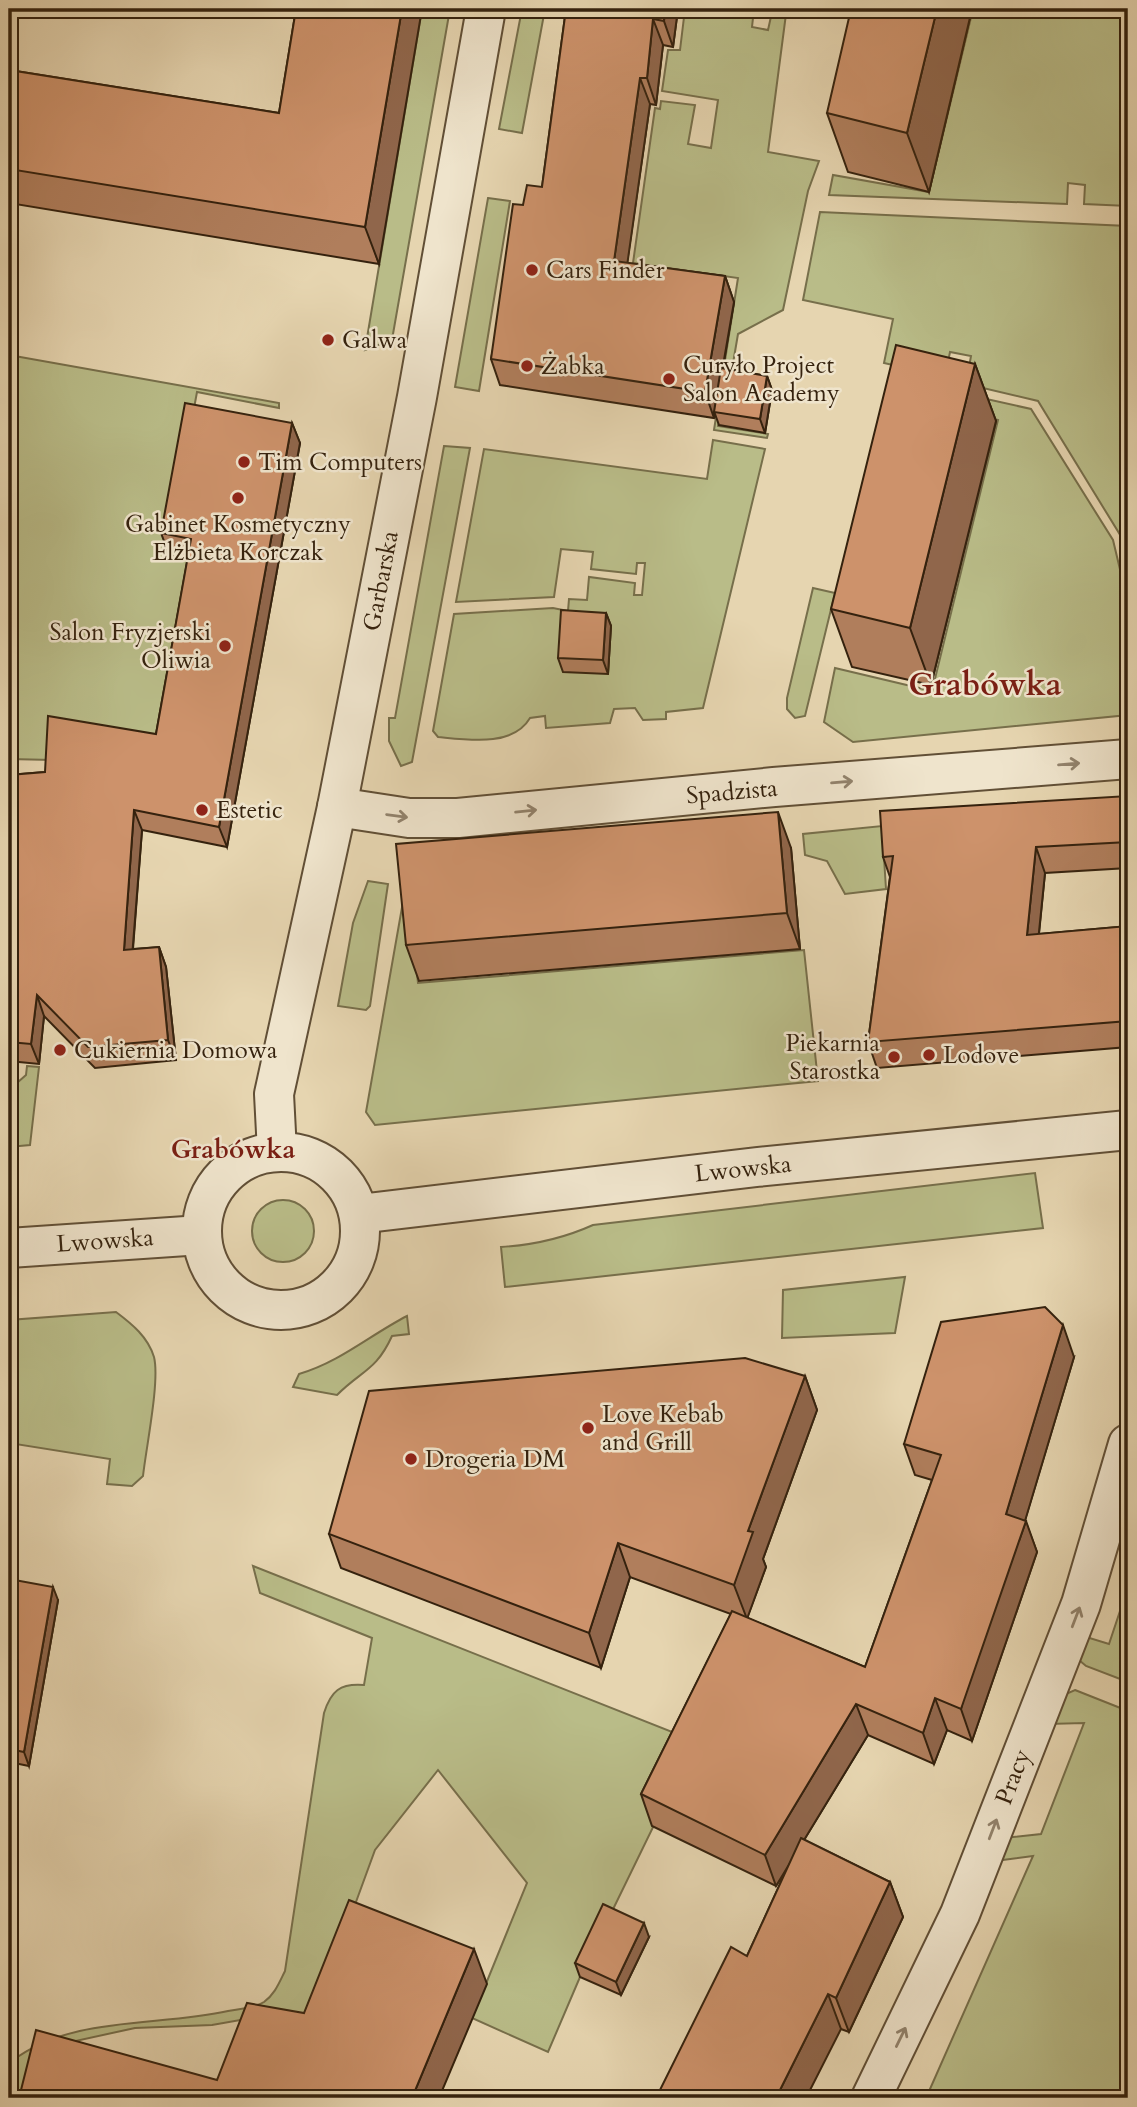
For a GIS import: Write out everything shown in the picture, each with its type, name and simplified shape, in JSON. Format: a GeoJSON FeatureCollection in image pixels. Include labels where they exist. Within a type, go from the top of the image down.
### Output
{"type":"FeatureCollection","features":[{"type":"Feature","properties":{"kind":"street","name":"Garbarska"},"geometry":{"type":"LineString","coordinates":[[277,1152],[274,1094],[337,807],[417,397],[486,9]]}},
{"type":"Feature","properties":{"kind":"street","name":"Spadzista"},"geometry":{"type":"LineString","coordinates":[[337,807],[409,818],[458,818],[774,787],[1128,759]]}},
{"type":"Feature","properties":{"kind":"street","name":"Lwowska"},"geometry":{"type":"LineString","coordinates":[[359,1214],[757,1167],[1128,1130]]}},
{"type":"Feature","properties":{"kind":"street"},"geometry":{"type":"LineString","coordinates":[[277,1152],[303,1154],[325,1165],[344,1182],[359,1214],[358,1252],[348,1276],[331,1294],[309,1306],[285,1311],[245,1302],[218,1281],[206,1259],[201,1235],[204,1210],[214,1187],[231,1169],[253,1157],[277,1152]]}},
{"type":"Feature","properties":{"kind":"street","name":"Lwowska"},"geometry":{"type":"LineString","coordinates":[[9,1248],[201,1235]]}},
{"type":"Feature","properties":{"kind":"street","name":"Pracy"},"geometry":{"type":"LineString","coordinates":[[871,2098],[960,1914],[1081,1604],[1128,1444]]}},
{"type":"Feature","properties":{"kind":"green space"},"geometry":{"type":"Polygon","coordinates":[[[422,9],[450,9],[393,334],[387,342],[365,350],[422,9]]]}},
{"type":"Feature","properties":{"kind":"green space"},"geometry":{"type":"Polygon","coordinates":[[[522,9],[545,9],[522,133],[499,129],[522,9]]]}},
{"type":"Feature","properties":{"kind":"green space"},"geometry":{"type":"Polygon","coordinates":[[[685,9],[754,9],[752,27],[768,30],[772,12],[786,14],[768,152],[819,161],[808,191],[783,310],[738,334],[730,381],[726,380],[718,426],[768,434],[767,438],[714,430],[738,278],[633,263],[655,108],[660,109],[661,101],[695,105],[688,144],[711,148],[718,100],[662,91],[668,50],[680,50],[685,9]]]}},
{"type":"Feature","properties":{"kind":"green space"},"geometry":{"type":"Polygon","coordinates":[[[973,9],[1128,9],[1128,206],[1084,204],[1085,185],[1068,183],[1067,204],[829,195],[833,175],[929,192],[973,9]]]}},
{"type":"Feature","properties":{"kind":"green space"},"geometry":{"type":"Polygon","coordinates":[[[488,198],[510,201],[479,391],[455,387],[488,198]]]}},
{"type":"Feature","properties":{"kind":"green space"},"geometry":{"type":"Polygon","coordinates":[[[820,212],[1128,226],[1128,563],[1122,538],[1038,401],[966,384],[971,356],[950,352],[945,377],[884,363],[893,319],[803,300],[820,212]]]}},
{"type":"Feature","properties":{"kind":"green space"},"geometry":{"type":"Polygon","coordinates":[[[9,355],[279,403],[279,408],[197,392],[167,555],[276,575],[163,752],[53,760],[9,759],[9,355]]]}},
{"type":"Feature","properties":{"kind":"green space"},"geometry":{"type":"Polygon","coordinates":[[[973,396],[1031,409],[1113,540],[1128,603],[1128,715],[853,742],[824,722],[835,668],[932,691],[998,420],[969,413],[973,396]]]}},
{"type":"Feature","properties":{"kind":"green space"},"geometry":{"type":"Polygon","coordinates":[[[713,440],[765,449],[703,708],[666,712],[666,719],[643,720],[635,708],[614,709],[610,723],[546,728],[545,716],[530,718],[513,734],[502,738],[476,740],[438,737],[433,731],[454,614],[553,608],[568,611],[569,599],[587,600],[589,577],[635,583],[634,595],[642,595],[645,563],[637,563],[636,574],[591,569],[593,552],[561,549],[554,597],[456,602],[484,449],[707,479],[713,440]]]}},
{"type":"Feature","properties":{"kind":"green space"},"geometry":{"type":"Polygon","coordinates":[[[444,446],[470,448],[412,762],[401,766],[389,741],[389,718],[395,718],[444,446]]]}},
{"type":"Feature","properties":{"kind":"green space"},"geometry":{"type":"Polygon","coordinates":[[[813,588],[835,593],[805,716],[795,718],[787,709],[787,698],[813,588]]]}},
{"type":"Feature","properties":{"kind":"green space"},"geometry":{"type":"Polygon","coordinates":[[[882,826],[886,889],[845,894],[827,861],[805,855],[803,834],[882,826]]]}},
{"type":"Feature","properties":{"kind":"green space"},"geometry":{"type":"Polygon","coordinates":[[[407,879],[418,983],[804,950],[818,1081],[375,1125],[366,1112],[407,879]]]}},
{"type":"Feature","properties":{"kind":"green space"},"geometry":{"type":"Polygon","coordinates":[[[368,881],[388,884],[370,1006],[366,1010],[338,1006],[353,923],[368,881]]]}},
{"type":"Feature","properties":{"kind":"green space"},"geometry":{"type":"Polygon","coordinates":[[[27,1066],[39,1067],[30,1145],[9,1147],[9,1090],[26,1075],[27,1066]]]}},
{"type":"Feature","properties":{"kind":"green space"},"geometry":{"type":"Polygon","coordinates":[[[1035,1173],[1043,1228],[505,1287],[501,1247],[548,1240],[593,1225],[1035,1173]]]}},
{"type":"Feature","properties":{"kind":"green space"},"geometry":{"type":"Polygon","coordinates":[[[277,1200],[289,1200],[305,1209],[312,1219],[312,1243],[305,1253],[289,1262],[277,1262],[266,1257],[257,1248],[252,1237],[252,1225],[257,1214],[266,1205],[277,1200]]]}},
{"type":"Feature","properties":{"kind":"green space"},"geometry":{"type":"Polygon","coordinates":[[[905,1277],[895,1333],[782,1338],[783,1290],[905,1277]]]}},
{"type":"Feature","properties":{"kind":"green space"},"geometry":{"type":"Polygon","coordinates":[[[116,1312],[144,1337],[154,1357],[154,1398],[143,1476],[132,1486],[107,1484],[110,1459],[9,1443],[9,1320],[116,1312]]]}},
{"type":"Feature","properties":{"kind":"green space"},"geometry":{"type":"Polygon","coordinates":[[[407,1316],[409,1334],[392,1336],[374,1363],[337,1395],[293,1387],[299,1374],[341,1355],[407,1316]]]}},
{"type":"Feature","properties":{"kind":"green space"},"geometry":{"type":"Polygon","coordinates":[[[253,1566],[695,1741],[580,1977],[548,2052],[472,2018],[527,1883],[438,1770],[375,1850],[311,2025],[258,2017],[212,2025],[135,2028],[57,2045],[40,2098],[9,2098],[12,2061],[36,2046],[88,2029],[201,2016],[256,2006],[271,1995],[285,1971],[324,1713],[333,1694],[338,1690],[349,1685],[364,1685],[372,1638],[260,1593],[253,1566]]]}},
{"type":"Feature","properties":{"kind":"green space"},"geometry":{"type":"Polygon","coordinates":[[[1128,1587],[1128,1682],[1086,1666],[1079,1660],[1080,1635],[1109,1644],[1128,1587]]]}},
{"type":"Feature","properties":{"kind":"green space"},"geometry":{"type":"Polygon","coordinates":[[[1075,1690],[1128,1711],[1128,2098],[926,2098],[1033,1856],[995,1861],[1004,1838],[1041,1834],[1084,1723],[1048,1724],[1059,1697],[1075,1690]]]}},
{"type":"Feature","properties":{"kind":"building"},"geometry":{"type":"Polygon","coordinates":[[[296,9],[402,9],[365,227],[9,169],[9,70],[279,113],[296,9]]]}},
{"type":"Feature","properties":{"kind":"building"},"geometry":{"type":"Polygon","coordinates":[[[566,9],[665,9],[664,21],[653,19],[647,78],[640,78],[614,261],[725,276],[705,392],[491,359],[513,204],[523,205],[527,185],[542,187],[566,9]]]}},
{"type":"Feature","properties":{"kind":"building"},"geometry":{"type":"Polygon","coordinates":[[[851,9],[937,9],[907,133],[827,113],[851,9]]]}},
{"type":"Feature","properties":{"kind":"building"},"geometry":{"type":"Polygon","coordinates":[[[896,345],[975,364],[910,628],[831,609],[896,345]]]}},
{"type":"Feature","properties":{"kind":"building"},"geometry":{"type":"Polygon","coordinates":[[[721,368],[767,376],[760,419],[714,412],[721,368]]]}},
{"type":"Feature","properties":{"kind":"building"},"geometry":{"type":"Polygon","coordinates":[[[185,403],[292,423],[219,827],[134,810],[124,950],[159,947],[168,1040],[88,1047],[37,995],[31,1044],[9,1042],[9,775],[45,772],[48,716],[156,734],[191,539],[161,533],[185,403]]]}},
{"type":"Feature","properties":{"kind":"building"},"geometry":{"type":"Polygon","coordinates":[[[561,610],[606,613],[603,660],[558,658],[561,610]]]}},
{"type":"Feature","properties":{"kind":"building"},"geometry":{"type":"Polygon","coordinates":[[[1128,796],[1128,842],[1036,847],[1027,935],[1128,926],[1128,1021],[868,1042],[893,856],[883,857],[880,811],[1128,796]]]}},
{"type":"Feature","properties":{"kind":"building"},"geometry":{"type":"Polygon","coordinates":[[[778,812],[787,913],[406,945],[396,844],[778,812]]]}},
{"type":"Feature","properties":{"kind":"building"},"geometry":{"type":"Polygon","coordinates":[[[1045,1307],[1063,1325],[1006,1514],[1026,1521],[961,1709],[935,1698],[923,1733],[856,1704],[765,1855],[641,1794],[732,1611],[865,1667],[941,1455],[904,1444],[941,1322],[1045,1307]]]}},
{"type":"Feature","properties":{"kind":"building"},"geometry":{"type":"Polygon","coordinates":[[[745,1358],[805,1376],[748,1531],[753,1532],[734,1585],[618,1543],[589,1633],[329,1534],[369,1391],[745,1358]]]}},
{"type":"Feature","properties":{"kind":"building"},"geometry":{"type":"Polygon","coordinates":[[[9,1579],[53,1587],[24,1752],[9,1749],[9,1579]]]}},
{"type":"Feature","properties":{"kind":"building"},"geometry":{"type":"Polygon","coordinates":[[[801,1838],[890,1882],[836,1998],[828,1994],[776,2098],[656,2098],[731,1947],[747,1956],[801,1838]]]}},
{"type":"Feature","properties":{"kind":"building"},"geometry":{"type":"Polygon","coordinates":[[[349,1900],[474,1949],[412,2098],[19,2098],[36,2030],[217,2080],[247,2003],[304,2013],[349,1900]]]}},
{"type":"Feature","properties":{"kind":"building"},"geometry":{"type":"Polygon","coordinates":[[[603,1904],[644,1923],[616,1982],[575,1963],[603,1904]]]}},
{"type":"Feature","properties":{"kind":"place","name":"Cars Finder"},"geometry":{"type":"Point","coordinates":[532,270]}},
{"type":"Feature","properties":{"kind":"place","name":"Galwa"},"geometry":{"type":"Point","coordinates":[328,340]}},
{"type":"Feature","properties":{"kind":"place","name":"Żabka"},"geometry":{"type":"Point","coordinates":[527,366]}},
{"type":"Feature","properties":{"kind":"place","name":"Curyło Project Salon Academy"},"geometry":{"type":"Point","coordinates":[669,379]}},
{"type":"Feature","properties":{"kind":"place","name":"Tim Computers"},"geometry":{"type":"Point","coordinates":[244,462]}},
{"type":"Feature","properties":{"kind":"place","name":"Gabinet Kosmetyczny Elżbieta Korczak"},"geometry":{"type":"Point","coordinates":[238,498]}},
{"type":"Feature","properties":{"kind":"place","name":"Salon Fryzjerski Oliwia"},"geometry":{"type":"Point","coordinates":[225,646]}},
{"type":"Feature","properties":{"kind":"place","name":"Estetic"},"geometry":{"type":"Point","coordinates":[202,810]}},
{"type":"Feature","properties":{"kind":"place","name":"Cukiernia Domowa"},"geometry":{"type":"Point","coordinates":[60,1050]}},
{"type":"Feature","properties":{"kind":"place","name":"Lodove"},"geometry":{"type":"Point","coordinates":[929,1055]}},
{"type":"Feature","properties":{"kind":"place","name":"Piekarnia Starostka"},"geometry":{"type":"Point","coordinates":[894,1057]}},
{"type":"Feature","properties":{"kind":"place","name":"Love Kebab and Grill"},"geometry":{"type":"Point","coordinates":[588,1428]}},
{"type":"Feature","properties":{"kind":"place","name":"Drogeria DM"},"geometry":{"type":"Point","coordinates":[411,1459]}},
{"type":"Feature","properties":{"kind":"district","name":"Grabówka"},"geometry":{"type":"Point","coordinates":[985,685]}},
{"type":"Feature","properties":{"kind":"district","name":"Grabówka"},"geometry":{"type":"Point","coordinates":[233,1149]}}]}
